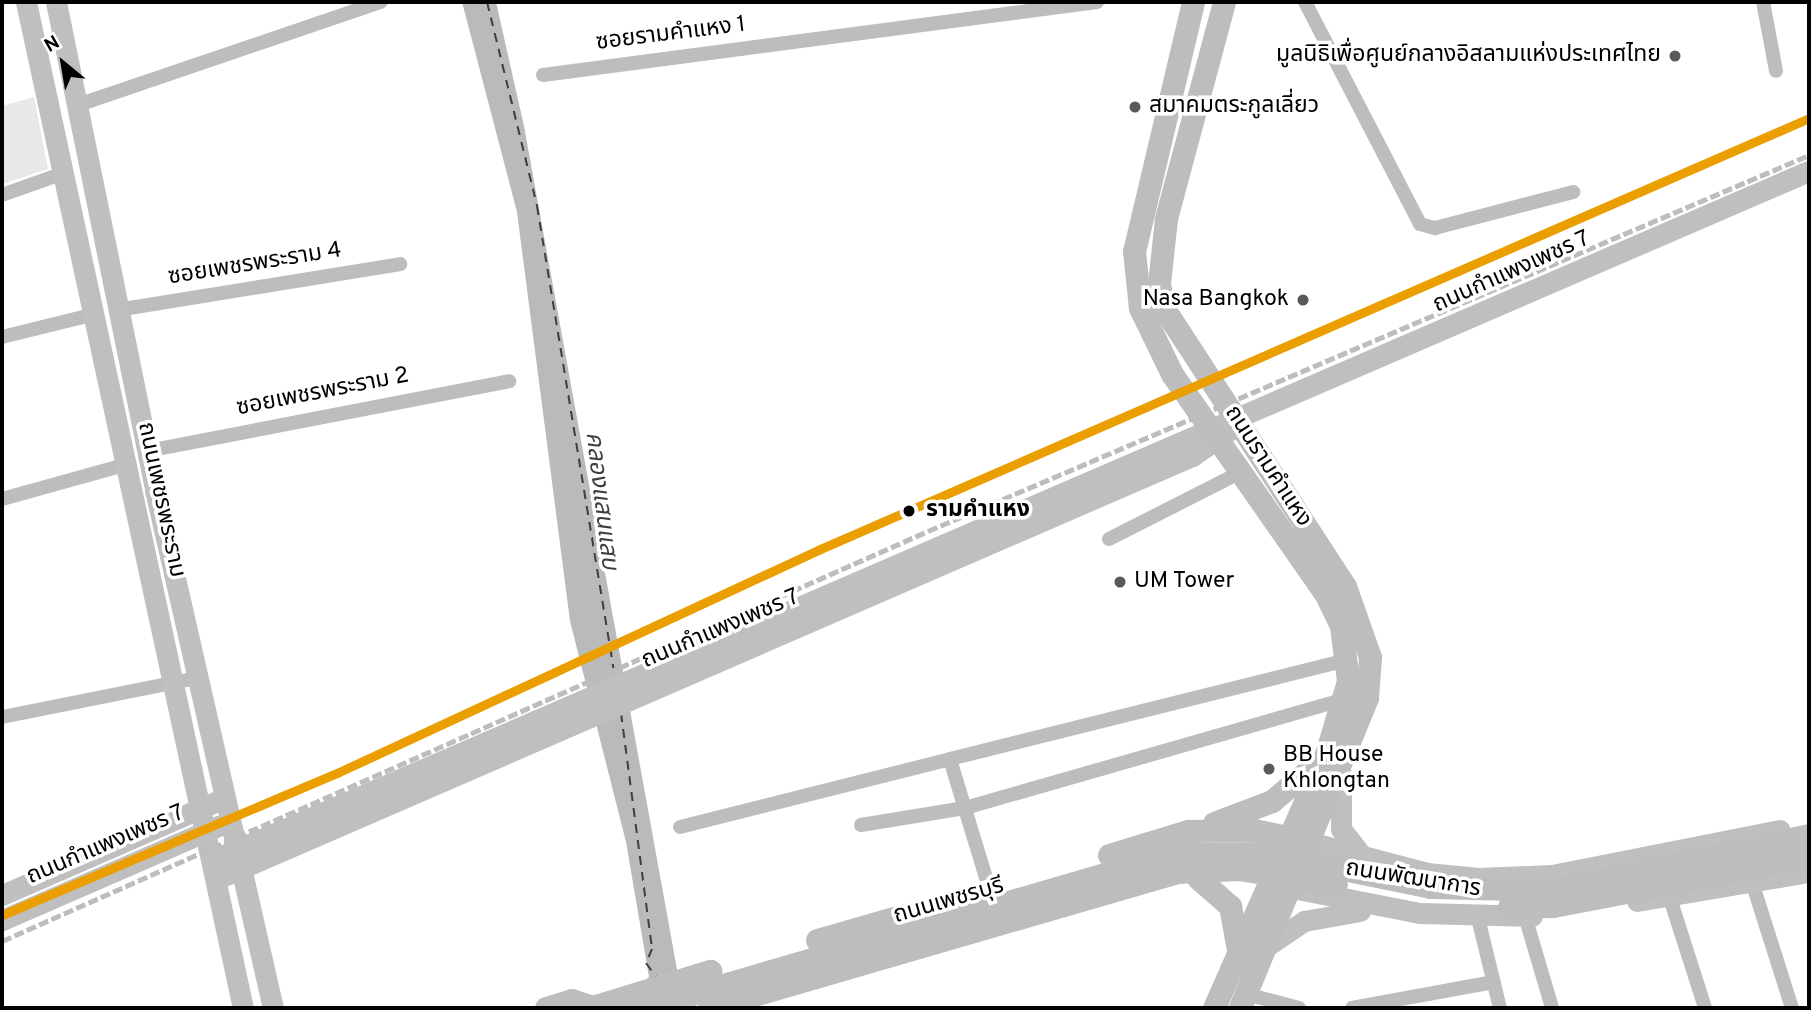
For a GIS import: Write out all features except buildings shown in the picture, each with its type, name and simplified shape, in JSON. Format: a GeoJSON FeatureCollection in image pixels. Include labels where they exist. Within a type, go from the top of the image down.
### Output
{"type":"FeatureCollection","features":[{"type":"Feature","properties":{"kind":"main road","name":"ถนนรามคำแหง"},"geometry":{"type":"LineString","coordinates":[[1193,2],[1139,222],[1134,278],[1147,330],[1215,435],[1325,593],[1347,660],[1345,699],[1335,758],[1313,843],[1243,1001]]}},
{"type":"Feature","properties":{"kind":"main road","name":"ถนนรามคำแหง"},"geometry":{"type":"LineString","coordinates":[[1214,1008],[1287,836],[1335,758],[1370,679],[1360,618],[1237,422],[1170,324],[1158,283],[1166,219],[1196,120],[1224,2]]}},
{"type":"Feature","properties":{"kind":"main road"},"geometry":{"type":"LineString","coordinates":[[1167,112],[1196,120]]}},
{"type":"Feature","properties":{"kind":"main road"},"geometry":{"type":"LineString","coordinates":[[1188,831],[1272,801],[1335,758]]}},
{"type":"Feature","properties":{"kind":"main road","name":"ถนนเพชรบุรี"},"geometry":{"type":"LineString","coordinates":[[592,1008],[1188,831],[1287,836],[1313,843]]}},
{"type":"Feature","properties":{"kind":"main road","name":"ถนนพัฒนาการ"},"geometry":{"type":"LineString","coordinates":[[1142,871],[1235,850],[1430,887],[1551,890],[1809,835]]}},
{"type":"Feature","properties":{"kind":"main road","name":"ถนนพัฒนาการ"},"geometry":{"type":"LineString","coordinates":[[1142,871],[1238,869],[1426,900],[1553,906],[1759,873],[1809,857]]}},
{"type":"Feature","properties":{"kind":"main road","name":"ถนนเพชรบุรี"},"geometry":{"type":"LineString","coordinates":[[702,1005],[1142,871]]}},
{"type":"Feature","properties":{"kind":"main road","name":"ถนนเพชรบุรี"},"geometry":{"type":"LineString","coordinates":[[644,1008],[1142,871]]}},
{"type":"Feature","properties":{"kind":"main road"},"geometry":{"type":"LineString","coordinates":[[1198,878],[1230,906],[1238,953]]}},
{"type":"Feature","properties":{"kind":"main road","name":"ถนนเพชรบุรี"},"geometry":{"type":"LineString","coordinates":[[754,1008],[1198,878],[1268,882],[1293,888]]}},
{"type":"Feature","properties":{"kind":"main road"},"geometry":{"type":"LineString","coordinates":[[958,925],[990,891]]}},
{"type":"Feature","properties":{"kind":"main road"},"geometry":{"type":"LineString","coordinates":[[702,1005],[958,925],[1033,925]]}},
{"type":"Feature","properties":{"kind":"main road"},"geometry":{"type":"LineString","coordinates":[[546,1008],[572,1000],[592,1008]]}},
{"type":"Feature","properties":{"kind":"street","name":"ถนนเพชรพระราม"},"geometry":{"type":"LineString","coordinates":[[26,2],[125,466],[217,868],[243,1008]]}},
{"type":"Feature","properties":{"kind":"street","name":"ถนนเพชรพระราม"},"geometry":{"type":"LineString","coordinates":[[56,2],[147,451],[273,1008]]}},
{"type":"Feature","properties":{"kind":"street"},"geometry":{"type":"LineString","coordinates":[[75,106],[381,2]]}},
{"type":"Feature","properties":{"kind":"street","name":"ซอยรามคำแหง 1"},"geometry":{"type":"LineString","coordinates":[[543,75],[1097,2]]}},
{"type":"Feature","properties":{"kind":"street"},"geometry":{"type":"LineString","coordinates":[[1305,2],[1420,225],[1435,228],[1573,192]]}},
{"type":"Feature","properties":{"kind":"street"},"geometry":{"type":"LineString","coordinates":[[1763,2],[1776,71]]}},
{"type":"Feature","properties":{"kind":"street","name":"ถนนกำแพงเพชร 7"},"geometry":{"type":"LineString","coordinates":[[217,868],[1215,435],[1237,422],[1809,171]]}},
{"type":"Feature","properties":{"kind":"street"},"geometry":{"type":"LineString","coordinates":[[2,195],[61,174]]}},
{"type":"Feature","properties":{"kind":"street","name":"ซอยเพชรพระราม 4"},"geometry":{"type":"LineString","coordinates":[[117,310],[400,264]]}},
{"type":"Feature","properties":{"kind":"street"},"geometry":{"type":"LineString","coordinates":[[2,337],[94,314]]}},
{"type":"Feature","properties":{"kind":"street","name":"ซอยเพชรพระราม 2"},"geometry":{"type":"LineString","coordinates":[[147,451],[509,381]]}},
{"type":"Feature","properties":{"kind":"street"},"geometry":{"type":"LineString","coordinates":[[2,499],[125,466]]}},
{"type":"Feature","properties":{"kind":"street"},"geometry":{"type":"LineString","coordinates":[[1109,539],[1241,472]]}},
{"type":"Feature","properties":{"kind":"street"},"geometry":{"type":"LineString","coordinates":[[680,827],[1347,660]]}},
{"type":"Feature","properties":{"kind":"street"},"geometry":{"type":"LineString","coordinates":[[2,717],[197,678]]}},
{"type":"Feature","properties":{"kind":"street"},"geometry":{"type":"LineString","coordinates":[[861,825],[965,808],[1345,699]]}},
{"type":"Feature","properties":{"kind":"street"},"geometry":{"type":"LineString","coordinates":[[1335,758],[1337,814],[1347,842],[1365,860]]}},
{"type":"Feature","properties":{"kind":"street"},"geometry":{"type":"LineString","coordinates":[[950,759],[990,891]]}},
{"type":"Feature","properties":{"kind":"street","name":"ถนนกำแพงเพชร 7"},"geometry":{"type":"LineString","coordinates":[[2,895],[226,798]]}},
{"type":"Feature","properties":{"kind":"street","name":"ถนนกำแพงเพชร 7"},"geometry":{"type":"LineString","coordinates":[[2,920],[231,821]]}},
{"type":"Feature","properties":{"kind":"street","name":"ถนนพัฒนาการ"},"geometry":{"type":"LineString","coordinates":[[1313,843],[1365,860],[1427,873],[1528,876],[1809,824]]}},
{"type":"Feature","properties":{"kind":"street","name":"ถนนพัฒนาการ"},"geometry":{"type":"LineString","coordinates":[[1293,888],[1393,909],[1478,918],[1528,916],[1669,895],[1759,873],[1809,872]]}},
{"type":"Feature","properties":{"kind":"street"},"geometry":{"type":"LineString","coordinates":[[1759,873],[1792,1008]]}},
{"type":"Feature","properties":{"kind":"street"},"geometry":{"type":"LineString","coordinates":[[1528,876],[1522,893],[1552,1008]]}},
{"type":"Feature","properties":{"kind":"street"},"geometry":{"type":"LineString","coordinates":[[1669,895],[1705,1008]]}},
{"type":"Feature","properties":{"kind":"street"},"geometry":{"type":"LineString","coordinates":[[1267,947],[1322,914],[1393,909]]}},
{"type":"Feature","properties":{"kind":"street"},"geometry":{"type":"LineString","coordinates":[[1478,918],[1500,1008]]}},
{"type":"Feature","properties":{"kind":"street"},"geometry":{"type":"LineString","coordinates":[[1352,1008],[1494,982]]}},
{"type":"Feature","properties":{"kind":"street"},"geometry":{"type":"LineString","coordinates":[[1243,1001],[1299,1008]]}},
{"type":"Feature","properties":{"kind":"shaded area"},"geometry":{"type":"Polygon","coordinates":[[[462,2],[496,2],[524,126],[684,1008],[641,984],[649,977],[626,842],[570,621],[517,212],[462,2]]]}},
{"type":"Feature","properties":{"kind":"shaded area"},"geometry":{"type":"Polygon","coordinates":[[[34,97],[48,169],[2,184],[2,106],[34,97]]]}},
{"type":"Feature","properties":{"kind":"ferry route"},"geometry":{"type":"LineString","coordinates":[[487,2],[537,206],[615,676]]}},
{"type":"Feature","properties":{"kind":"ferry route"},"geometry":{"type":"LineString","coordinates":[[621,713],[652,949],[646,963],[657,978]]}},
{"type":"Feature","properties":{"kind":"railway"},"geometry":{"type":"LineString","coordinates":[[2,941],[928,531],[1809,155]]}},
{"type":"Feature","properties":{"kind":"transit line"},"geometry":{"type":"LineString","coordinates":[[2,915],[337,773],[818,550],[1809,118]]}},
{"type":"Feature","properties":{"kind":"place","name":"มูลนิธิเพื่อศูนย์กลางอิสลามแห่งประเทศไทย"},"geometry":{"type":"Point","coordinates":[1675,56]}},
{"type":"Feature","properties":{"kind":"place","name":"สมาคมตระกูลเลี่ยว"},"geometry":{"type":"Point","coordinates":[1135,107]}},
{"type":"Feature","properties":{"kind":"place","name":"Nasa Bangkok"},"geometry":{"type":"Point","coordinates":[1303,300]}},
{"type":"Feature","properties":{"kind":"place","name":"รามคำแหง"},"geometry":{"type":"Point","coordinates":[909,511]}},
{"type":"Feature","properties":{"kind":"place","name":"UM Tower"},"geometry":{"type":"Point","coordinates":[1120,582]}},
{"type":"Feature","properties":{"kind":"place","name":"BB House Khlongtan"},"geometry":{"type":"Point","coordinates":[1269,769]}},
{"type":"Feature","properties":{"kind":"water label","name":"คลองแสนแสบ"},"geometry":{"type":"Point","coordinates":[600,501]}}]}
